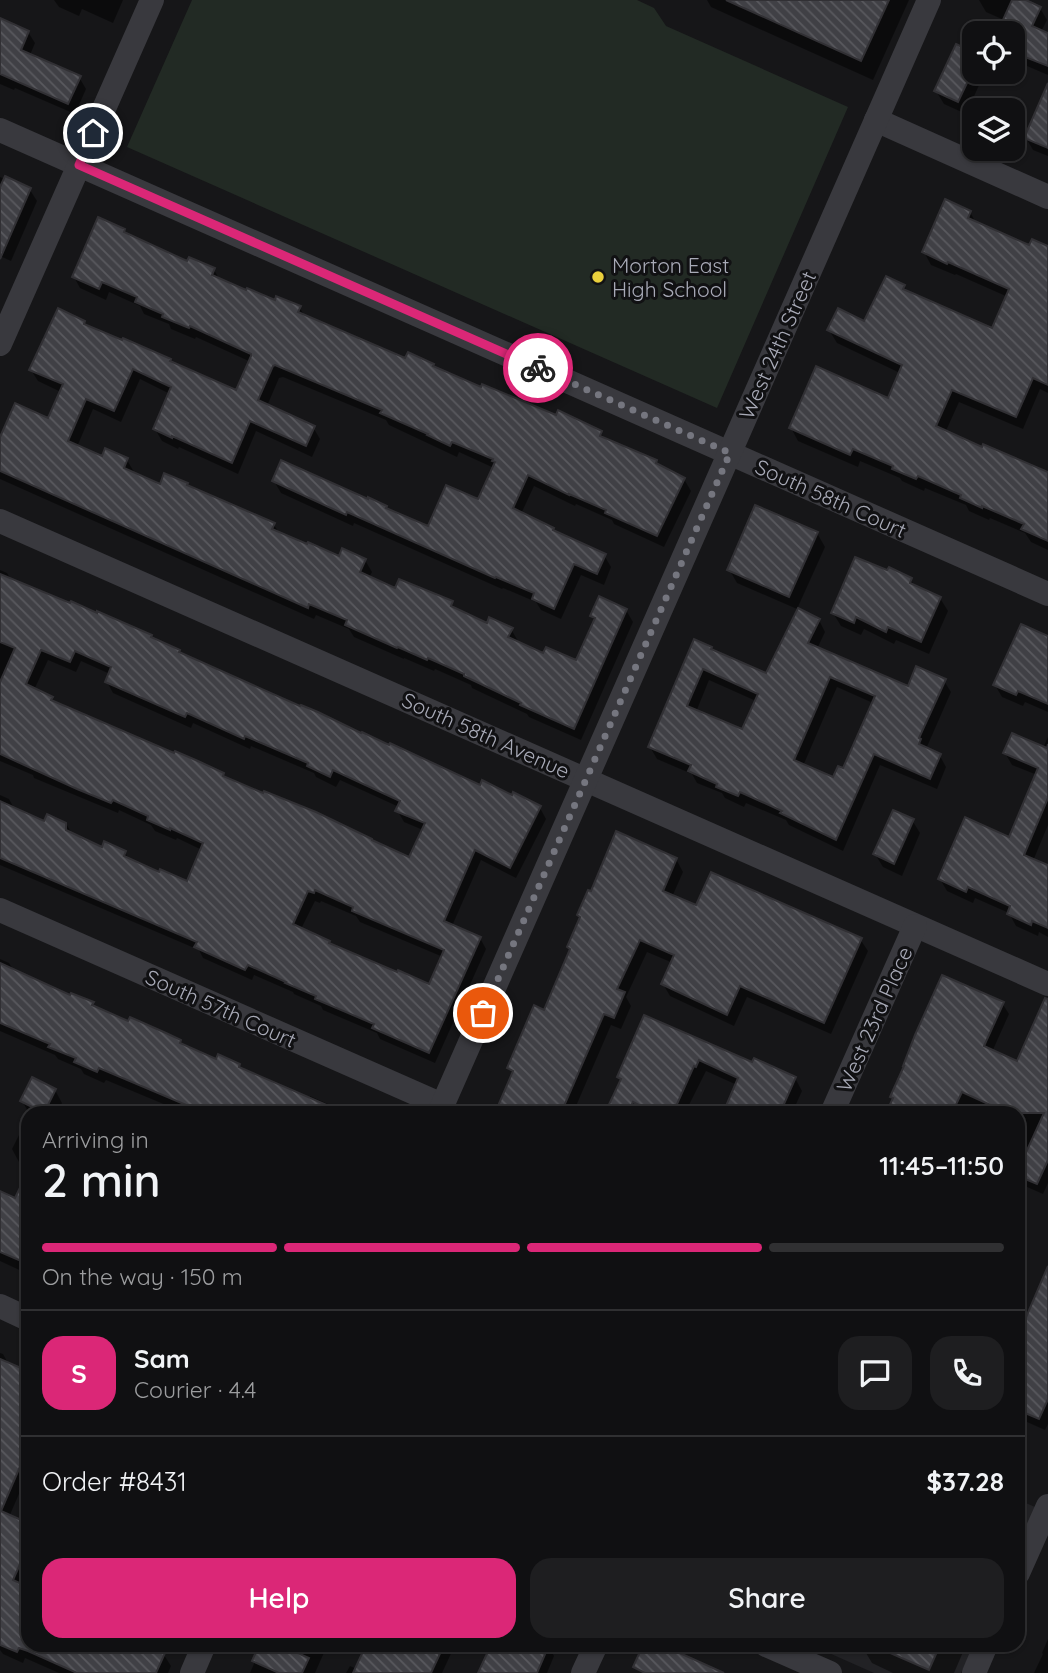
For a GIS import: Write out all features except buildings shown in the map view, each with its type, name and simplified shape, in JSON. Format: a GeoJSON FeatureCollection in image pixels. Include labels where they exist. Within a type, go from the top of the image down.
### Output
{"type":"FeatureCollection","features":[{"type":"Feature","properties":{"kind":"street"},"geometry":{"type":"LineString","coordinates":[[0,344],[152,0]]}},
{"type":"Feature","properties":{"kind":"street","name":"West 24th Street"},"geometry":{"type":"LineString","coordinates":[[441,1106],[929,0]]}},
{"type":"Feature","properties":{"kind":"street"},"geometry":{"type":"LineString","coordinates":[[876,120],[1048,197]]}},
{"type":"Feature","properties":{"kind":"street","name":"South 58th Court"},"geometry":{"type":"LineString","coordinates":[[0,130],[1048,594]]}},
{"type":"Feature","properties":{"kind":"street","name":"South 58th Avenue"},"geometry":{"type":"LineString","coordinates":[[0,521],[1048,984]]}},
{"type":"Feature","properties":{"kind":"street","name":"South 57th Court"},"geometry":{"type":"LineString","coordinates":[[0,910],[433,1106]]}},
{"type":"Feature","properties":{"kind":"street","name":"West 23rd Place"},"geometry":{"type":"LineString","coordinates":[[835,1106],[915,926]]}},
{"type":"Feature","properties":{"kind":"street"},"geometry":{"type":"LineString","coordinates":[[0,1306],[21,1316]]}},
{"type":"Feature","properties":{"kind":"street"},"geometry":{"type":"LineString","coordinates":[[1025,1557],[1048,1506]]}},
{"type":"Feature","properties":{"kind":"street"},"geometry":{"type":"LineString","coordinates":[[192,1673],[201,1652]]}},
{"type":"Feature","properties":{"kind":"street"},"geometry":{"type":"LineString","coordinates":[[583,1673],[593,1652]]}},
{"type":"Feature","properties":{"kind":"street"},"geometry":{"type":"LineString","coordinates":[[782,1652],[830,1673]]}},
{"type":"Feature","properties":{"kind":"street"},"geometry":{"type":"LineString","coordinates":[[974,1673],[983,1652]]}},
{"type":"Feature","properties":{"kind":"shaded area","name":"Morton East High School"},"geometry":{"type":"Polygon","coordinates":[[[192,0],[637,0],[654,8],[666,26],[848,107],[717,408],[127,147],[192,0]]]}},
{"type":"Feature","properties":{"kind":"shaded area"},"geometry":{"type":"Polygon","coordinates":[[[1025,1503],[1035,1507],[1025,1530],[1025,1503]]]}},
{"type":"Feature","properties":{"kind":"shaded area"},"geometry":{"type":"Polygon","coordinates":[[[827,1652],[971,1652],[961,1673],[874,1673],[827,1652]]]}},
{"type":"Feature","properties":{"kind":"way so far"},"geometry":{"type":"LineString","coordinates":[[483,1013],[730,453],[538,368]]}},
{"type":"Feature","properties":{"kind":"place","name":"Morton East High School"},"geometry":{"type":"Point","coordinates":[598,277]}},
{"type":"Feature","properties":{"kind":"route"},"geometry":{"type":"LineString","coordinates":[[93,133],[79,165],[538,368]]}}]}
